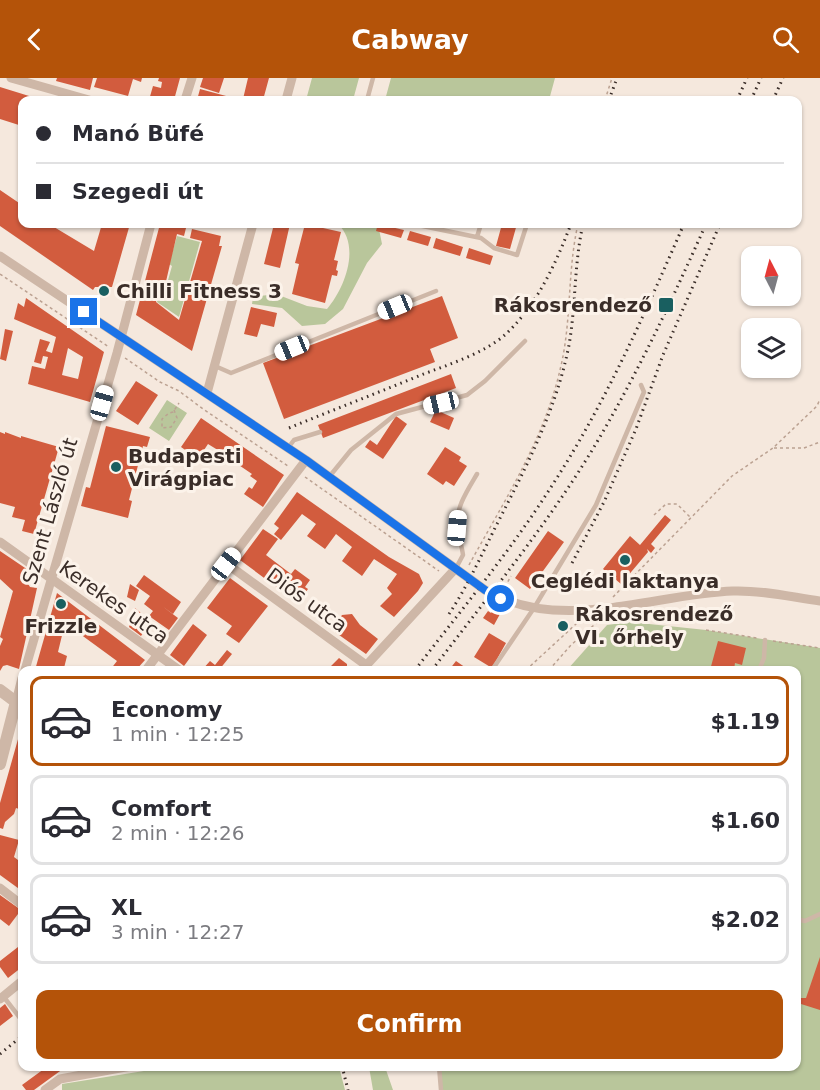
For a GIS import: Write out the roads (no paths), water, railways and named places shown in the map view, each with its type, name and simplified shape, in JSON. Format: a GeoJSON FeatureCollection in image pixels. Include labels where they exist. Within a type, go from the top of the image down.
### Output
{"type":"FeatureCollection","features":[{"type":"Feature","properties":{"kind":"street"},"geometry":{"type":"LineString","coordinates":[[12,78],[75,96]]}},
{"type":"Feature","properties":{"kind":"street"},"geometry":{"type":"LineString","coordinates":[[186,96],[192,78]]}},
{"type":"Feature","properties":{"kind":"street"},"geometry":{"type":"LineString","coordinates":[[287,96],[292,78]]}},
{"type":"Feature","properties":{"kind":"street","name":"Szent László út"},"geometry":{"type":"LineString","coordinates":[[26,666],[151,228]]}},
{"type":"Feature","properties":{"kind":"street"},"geometry":{"type":"LineString","coordinates":[[207,393],[252,228]]}},
{"type":"Feature","properties":{"kind":"street"},"geometry":{"type":"LineString","coordinates":[[0,256],[306,460],[498,598],[509,603],[534,608],[600,609],[658,599],[734,591],[762,592],[820,601]]}},
{"type":"Feature","properties":{"kind":"street"},"geometry":{"type":"LineString","coordinates":[[149,666],[306,460]]}},
{"type":"Feature","properties":{"kind":"street","name":"Kerekes utca"},"geometry":{"type":"LineString","coordinates":[[0,542],[174,666]]}},
{"type":"Feature","properties":{"kind":"street","name":"Diós utca"},"geometry":{"type":"LineString","coordinates":[[226,564],[361,666]]}},
{"type":"Feature","properties":{"kind":"street"},"geometry":{"type":"LineString","coordinates":[[366,666],[448,577],[460,571]]}},
{"type":"Feature","properties":{"kind":"street"},"geometry":{"type":"LineString","coordinates":[[0,690],[18,703]]}},
{"type":"Feature","properties":{"kind":"street"},"geometry":{"type":"LineString","coordinates":[[0,764],[18,707]]}},
{"type":"Feature","properties":{"kind":"street"},"geometry":{"type":"LineString","coordinates":[[0,888],[18,902]]}},
{"type":"Feature","properties":{"kind":"street"},"geometry":{"type":"LineString","coordinates":[[2,998],[18,984]]}},
{"type":"Feature","properties":{"kind":"street"},"geometry":{"type":"LineString","coordinates":[[45,1090],[60,1079],[104,1071]]}},
{"type":"Feature","properties":{"kind":"lane"},"geometry":{"type":"LineString","coordinates":[[369,96],[373,78]]}},
{"type":"Feature","properties":{"kind":"lane"},"geometry":{"type":"LineString","coordinates":[[438,228],[477,237],[494,248],[517,255],[526,228]]}},
{"type":"Feature","properties":{"kind":"lane"},"geometry":{"type":"LineString","coordinates":[[477,237],[480,228]]}},
{"type":"Feature","properties":{"kind":"lane"},"geometry":{"type":"LineString","coordinates":[[215,366],[231,372],[436,291]]}},
{"type":"Feature","properties":{"kind":"lane"},"geometry":{"type":"LineString","coordinates":[[329,477],[351,450],[396,414],[467,395],[485,381],[525,341]]}},
{"type":"Feature","properties":{"kind":"lane"},"geometry":{"type":"LineString","coordinates":[[495,666],[534,608],[596,506],[644,392],[641,385]]}},
{"type":"Feature","properties":{"kind":"lane"},"geometry":{"type":"LineString","coordinates":[[288,448],[294,440],[320,432]]}},
{"type":"Feature","properties":{"kind":"lane"},"geometry":{"type":"LineString","coordinates":[[460,571],[463,555],[457,528],[459,511],[465,494],[477,474]]}},
{"type":"Feature","properties":{"kind":"lane"},"geometry":{"type":"LineString","coordinates":[[761,666],[764,658],[765,640]]}},
{"type":"Feature","properties":{"kind":"lane"},"geometry":{"type":"LineString","coordinates":[[801,920],[806,921],[820,914]]}},
{"type":"Feature","properties":{"kind":"lane"},"geometry":{"type":"LineString","coordinates":[[2,998],[18,1016]]}},
{"type":"Feature","properties":{"kind":"lane"},"geometry":{"type":"LineString","coordinates":[[439,1071],[441,1090]]}},
{"type":"Feature","properties":{"kind":"railway"},"geometry":{"type":"LineString","coordinates":[[610,96],[617,78]]}},
{"type":"Feature","properties":{"kind":"railway"},"geometry":{"type":"LineString","coordinates":[[739,96],[747,78]]}},
{"type":"Feature","properties":{"kind":"railway"},"geometry":{"type":"LineString","coordinates":[[753,96],[761,78]]}},
{"type":"Feature","properties":{"kind":"railway"},"geometry":{"type":"LineString","coordinates":[[775,96],[783,78]]}},
{"type":"Feature","properties":{"kind":"railway"},"geometry":{"type":"LineString","coordinates":[[289,428],[466,358],[498,340],[518,321],[537,296],[569,228]]}},
{"type":"Feature","properties":{"kind":"railway"},"geometry":{"type":"LineString","coordinates":[[449,614],[468,582],[518,482],[539,438],[556,393],[569,345],[582,228]]}},
{"type":"Feature","properties":{"kind":"railway"},"geometry":{"type":"LineString","coordinates":[[418,666],[521,532],[572,453],[624,357],[682,228]]}},
{"type":"Feature","properties":{"kind":"railway"},"geometry":{"type":"LineString","coordinates":[[435,666],[534,536],[591,452],[652,340],[704,228]]}},
{"type":"Feature","properties":{"kind":"railway"},"geometry":{"type":"LineString","coordinates":[[572,563],[604,502],[636,429],[663,355],[718,228]]}},
{"type":"Feature","properties":{"kind":"railway"},"geometry":{"type":"LineString","coordinates":[[0,1054],[18,1039]]}},
{"type":"Feature","properties":{"kind":"railway"},"geometry":{"type":"LineString","coordinates":[[343,1071],[348,1090]]}},
{"type":"Feature","properties":{"kind":"place","name":"Chilli Fitness 3"},"geometry":{"type":"Point","coordinates":[104,291]}},
{"type":"Feature","properties":{"kind":"place","name":"Rákosrendező"},"geometry":{"type":"Point","coordinates":[666,305]}},
{"type":"Feature","properties":{"kind":"place","name":"Budapesti Virágpiac"},"geometry":{"type":"Point","coordinates":[116,467]}},
{"type":"Feature","properties":{"kind":"place","name":"Ceglédi laktanya"},"geometry":{"type":"Point","coordinates":[625,560]}},
{"type":"Feature","properties":{"kind":"place","name":"Frizzle"},"geometry":{"type":"Point","coordinates":[61,604]}},
{"type":"Feature","properties":{"kind":"place","name":"Rákosrendező VI. őrhely"},"geometry":{"type":"Point","coordinates":[563,626]}}]}
